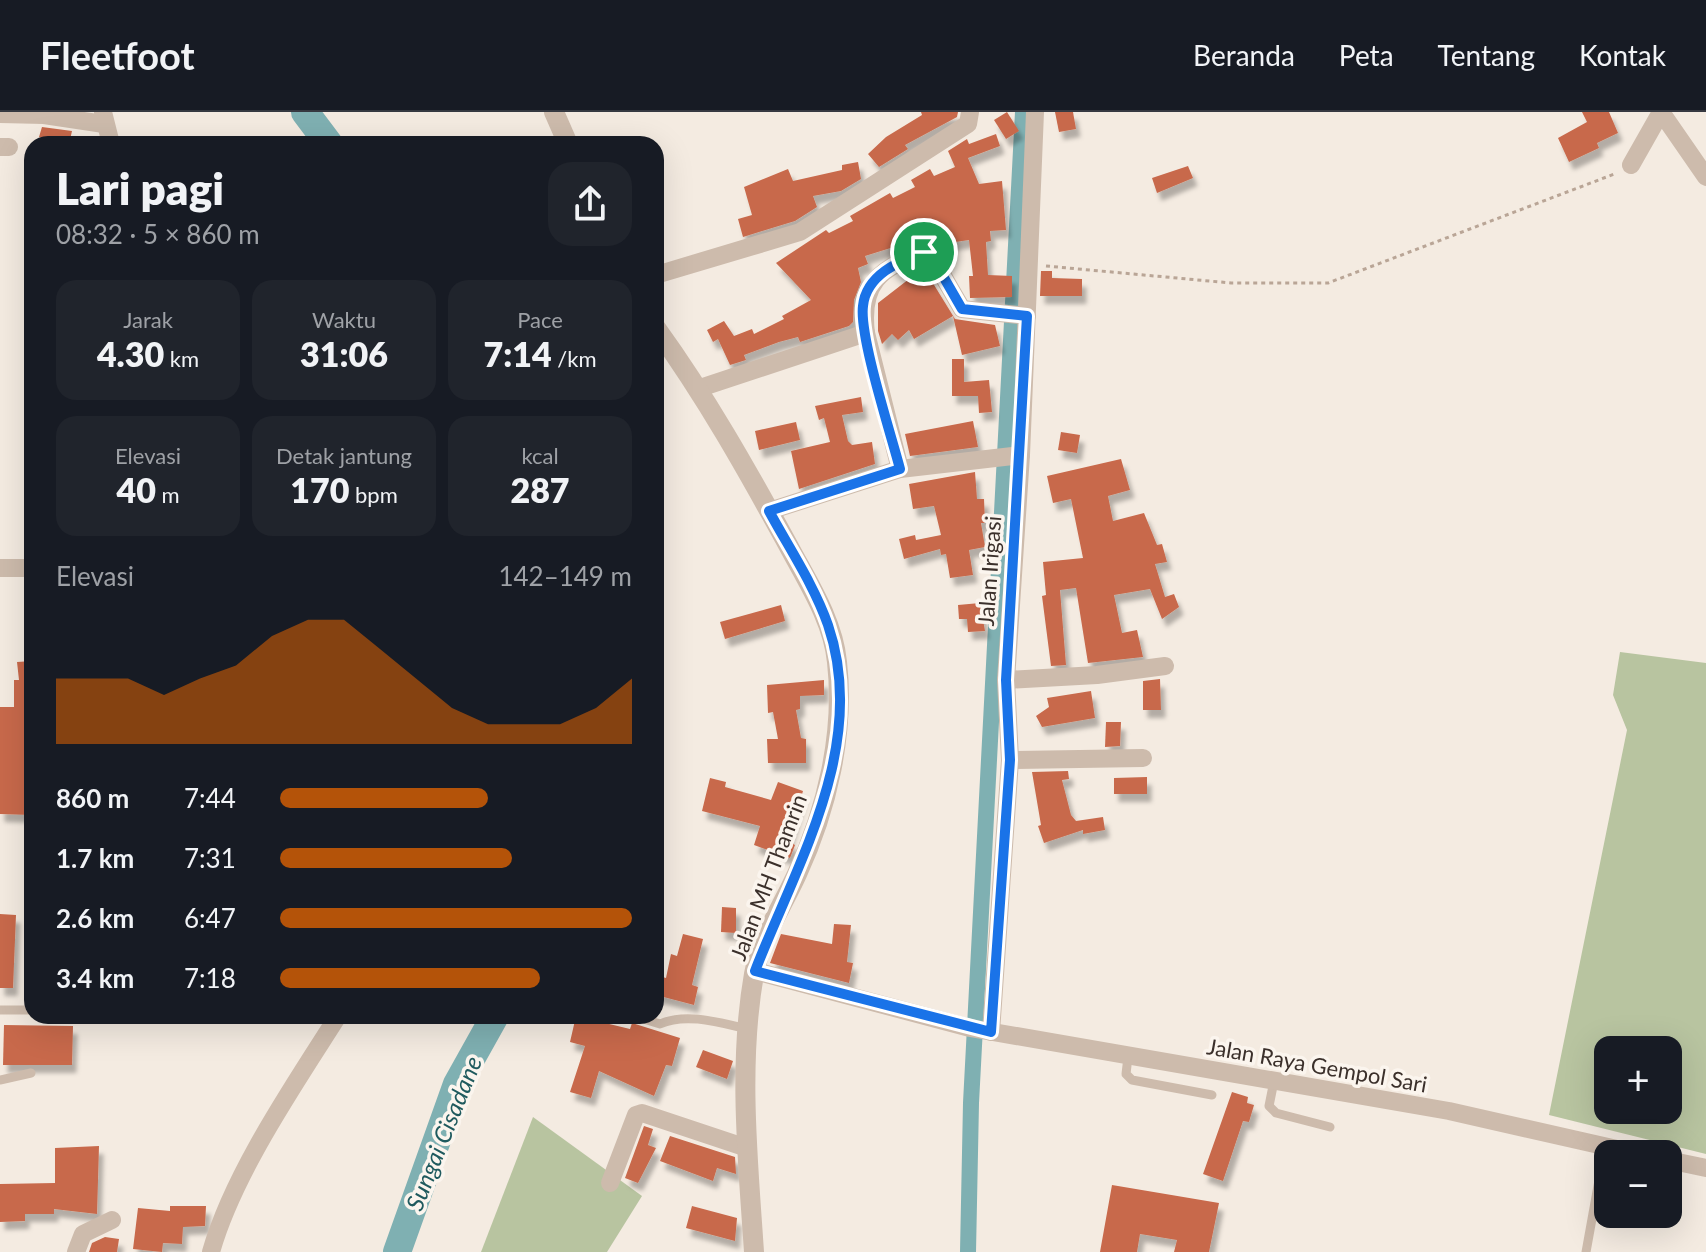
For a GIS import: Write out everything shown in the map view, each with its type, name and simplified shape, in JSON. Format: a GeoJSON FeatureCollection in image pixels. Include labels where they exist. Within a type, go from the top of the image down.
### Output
{"type":"FeatureCollection","features":[{"type":"Feature","properties":{"kind":"street"},"geometry":{"type":"LineString","coordinates":[[554,112],[564,136]]}},
{"type":"Feature","properties":{"kind":"street"},"geometry":{"type":"LineString","coordinates":[[664,273],[800,232],[968,124],[970,112]]}},
{"type":"Feature","properties":{"kind":"street","name":"Jalan Irigasi"},"geometry":{"type":"LineString","coordinates":[[982,1030],[1010,760],[1006,680],[1018,315],[1030,264],[1035,112]]}},
{"type":"Feature","properties":{"kind":"street"},"geometry":{"type":"LineString","coordinates":[[1631,165],[1661,112],[1706,177]]}},
{"type":"Feature","properties":{"kind":"street"},"geometry":{"type":"LineString","coordinates":[[0,114],[104,118]]}},
{"type":"Feature","properties":{"kind":"street"},"geometry":{"type":"LineString","coordinates":[[900,469],[866,333],[862,304],[881,272],[898,261],[924,252],[932,257],[962,309],[1018,315]]}},
{"type":"Feature","properties":{"kind":"street"},"geometry":{"type":"LineString","coordinates":[[700,388],[866,333]]}},
{"type":"Feature","properties":{"kind":"street","name":"Jalan MH Thamrin"},"geometry":{"type":"LineString","coordinates":[[664,339],[700,388],[769,511],[827,623],[837,658],[840,710],[824,801],[805,855],[755,971],[747,1029],[747,1148],[754,1252]]}},
{"type":"Feature","properties":{"kind":"street"},"geometry":{"type":"LineString","coordinates":[[769,511],[900,469],[1013,455]]}},
{"type":"Feature","properties":{"kind":"street"},"geometry":{"type":"LineString","coordinates":[[0,568],[24,568]]}},
{"type":"Feature","properties":{"kind":"street"},"geometry":{"type":"LineString","coordinates":[[1006,680],[1097,675],[1165,666]]}},
{"type":"Feature","properties":{"kind":"street"},"geometry":{"type":"LineString","coordinates":[[1010,760],[1143,758]]}},
{"type":"Feature","properties":{"kind":"street","name":"Jalan Raya Gempol Sari"},"geometry":{"type":"LineString","coordinates":[[755,971],[982,1030],[1449,1111],[1594,1144]]}},
{"type":"Feature","properties":{"kind":"street"},"geometry":{"type":"LineString","coordinates":[[211,1252],[223,1215],[242,1177],[333,1024]]}},
{"type":"Feature","properties":{"kind":"street"},"geometry":{"type":"LineString","coordinates":[[610,1183],[636,1115],[642,1113],[747,1148]]}},
{"type":"Feature","properties":{"kind":"street"},"geometry":{"type":"LineString","coordinates":[[1682,1163],[1706,1168]]}},
{"type":"Feature","properties":{"kind":"street"},"geometry":{"type":"LineString","coordinates":[[76,1252],[83,1234],[112,1220]]}},
{"type":"Feature","properties":{"kind":"lane"},"geometry":{"type":"LineString","coordinates":[[0,1010],[24,1010]]}},
{"type":"Feature","properties":{"kind":"lane"},"geometry":{"type":"LineString","coordinates":[[664,1022],[713,1021],[747,1029]]}},
{"type":"Feature","properties":{"kind":"lane"},"geometry":{"type":"LineString","coordinates":[[1128,1057],[1126,1074],[1132,1080],[1212,1095]]}},
{"type":"Feature","properties":{"kind":"lane"},"geometry":{"type":"LineString","coordinates":[[0,1080],[31,1073]]}},
{"type":"Feature","properties":{"kind":"lane"},"geometry":{"type":"LineString","coordinates":[[1274,1081],[1269,1106],[1276,1113],[1330,1127]]}},
{"type":"Feature","properties":{"kind":"lane"},"geometry":{"type":"LineString","coordinates":[[1586,1252],[1594,1208]]}},
{"type":"Feature","properties":{"kind":"path"},"geometry":{"type":"LineString","coordinates":[[1030,264],[1231,283],[1328,283],[1603,180],[1631,165]]}},
{"type":"Feature","properties":{"kind":"green space"},"geometry":{"type":"Polygon","coordinates":[[[1620,652],[1706,663],[1706,1154],[1682,1148],[1682,1140],[1650,1140],[1549,1115],[1627,730],[1613,695],[1620,652]]]}},
{"type":"Feature","properties":{"kind":"green space"},"geometry":{"type":"Polygon","coordinates":[[[533,1117],[642,1196],[607,1252],[481,1252],[533,1117]]]}},
{"type":"Feature","properties":{"kind":"building"},"geometry":{"type":"Polygon","coordinates":[[[921,112],[958,112],[957,117],[905,145],[908,149],[879,167],[868,154],[886,137],[922,115],[921,112]]]}},
{"type":"Feature","properties":{"kind":"building"},"geometry":{"type":"Polygon","coordinates":[[[1007,112],[1019,131],[1006,139],[994,120],[1007,112]]]}},
{"type":"Feature","properties":{"kind":"building"},"geometry":{"type":"Polygon","coordinates":[[[1055,112],[1073,112],[1076,129],[1059,132],[1055,112]]]}},
{"type":"Feature","properties":{"kind":"building"},"geometry":{"type":"Polygon","coordinates":[[[1582,112],[1609,112],[1618,133],[1597,143],[1599,148],[1569,162],[1558,138],[1587,122],[1582,112]]]}},
{"type":"Feature","properties":{"kind":"building"},"geometry":{"type":"Polygon","coordinates":[[[42,127],[72,131],[71,136],[39,136],[42,127]]]}},
{"type":"Feature","properties":{"kind":"building"},"geometry":{"type":"Polygon","coordinates":[[[996,134],[1000,146],[968,158],[979,184],[1002,181],[1006,230],[990,231],[991,241],[986,242],[988,275],[1012,276],[1012,297],[970,298],[969,276],[973,276],[969,240],[935,245],[924,240],[898,250],[897,246],[865,256],[868,264],[858,268],[861,282],[854,300],[853,322],[849,326],[800,342],[798,337],[779,342],[744,355],[746,360],[730,365],[718,339],[713,342],[707,330],[724,321],[734,336],[752,329],[754,334],[784,319],[782,316],[811,300],[776,263],[826,230],[829,233],[853,221],[850,216],[890,193],[893,198],[915,187],[911,180],[930,169],[934,176],[955,167],[948,151],[967,139],[969,144],[996,134]]]}},
{"type":"Feature","properties":{"kind":"building"},"geometry":{"type":"Polygon","coordinates":[[[858,162],[861,179],[841,191],[813,196],[817,207],[795,221],[743,237],[738,219],[752,215],[744,187],[788,169],[793,181],[842,170],[842,165],[858,162]]]}},
{"type":"Feature","properties":{"kind":"building"},"geometry":{"type":"Polygon","coordinates":[[[1188,166],[1193,178],[1157,193],[1152,178],[1188,166]]]}},
{"type":"Feature","properties":{"kind":"building"},"geometry":{"type":"Polygon","coordinates":[[[923,265],[927,273],[924,283],[931,280],[955,319],[995,325],[1000,346],[962,355],[953,316],[914,339],[909,330],[898,340],[892,334],[882,344],[878,331],[878,303],[909,279],[913,269],[923,265]]]}},
{"type":"Feature","properties":{"kind":"building"},"geometry":{"type":"Polygon","coordinates":[[[1041,271],[1052,271],[1052,278],[1082,279],[1082,296],[1040,296],[1041,271]]]}},
{"type":"Feature","properties":{"kind":"building"},"geometry":{"type":"Polygon","coordinates":[[[952,359],[964,359],[964,382],[989,380],[992,412],[979,413],[978,396],[952,396],[952,359]]]}},
{"type":"Feature","properties":{"kind":"building"},"geometry":{"type":"Polygon","coordinates":[[[861,397],[863,412],[842,415],[848,441],[852,445],[872,442],[875,464],[799,489],[791,451],[830,442],[824,418],[819,420],[815,406],[861,397]]]}},
{"type":"Feature","properties":{"kind":"building"},"geometry":{"type":"Polygon","coordinates":[[[973,421],[978,447],[910,456],[905,434],[973,421]]]}},
{"type":"Feature","properties":{"kind":"building"},"geometry":{"type":"Polygon","coordinates":[[[796,422],[800,440],[759,450],[755,431],[796,422]]]}},
{"type":"Feature","properties":{"kind":"building"},"geometry":{"type":"Polygon","coordinates":[[[1061,432],[1080,435],[1077,453],[1058,450],[1061,432]]]}},
{"type":"Feature","properties":{"kind":"building"},"geometry":{"type":"Polygon","coordinates":[[[1121,459],[1130,490],[1108,496],[1113,521],[1144,513],[1157,545],[1162,544],[1167,562],[1155,564],[1165,597],[1174,594],[1179,607],[1162,619],[1150,589],[1114,595],[1122,633],[1137,630],[1143,657],[1088,663],[1076,588],[1060,590],[1066,665],[1051,666],[1042,596],[1046,595],[1043,562],[1083,558],[1071,499],[1053,503],[1047,476],[1121,459]]]}},
{"type":"Feature","properties":{"kind":"building"},"geometry":{"type":"Polygon","coordinates":[[[975,472],[977,499],[984,499],[985,523],[981,523],[985,547],[969,550],[973,575],[950,578],[946,554],[941,555],[940,549],[904,559],[899,539],[915,535],[916,540],[941,535],[934,506],[913,509],[909,484],[975,472]]]}},
{"type":"Feature","properties":{"kind":"building"},"geometry":{"type":"Polygon","coordinates":[[[980,603],[985,631],[968,632],[967,619],[959,619],[958,605],[980,603]]]}},
{"type":"Feature","properties":{"kind":"building"},"geometry":{"type":"Polygon","coordinates":[[[781,605],[785,621],[725,639],[720,622],[781,605]]]}},
{"type":"Feature","properties":{"kind":"building"},"geometry":{"type":"Polygon","coordinates":[[[17,662],[24,662],[24,815],[0,814],[0,707],[14,707],[14,680],[19,680],[17,662]]]}},
{"type":"Feature","properties":{"kind":"building"},"geometry":{"type":"Polygon","coordinates":[[[1160,679],[1161,710],[1143,710],[1143,681],[1160,679]]]}},
{"type":"Feature","properties":{"kind":"building"},"geometry":{"type":"Polygon","coordinates":[[[824,680],[824,695],[800,696],[800,709],[796,710],[801,738],[806,739],[806,763],[768,763],[767,739],[778,739],[773,712],[768,713],[767,685],[824,680]]]}},
{"type":"Feature","properties":{"kind":"building"},"geometry":{"type":"Polygon","coordinates":[[[1091,691],[1095,718],[1042,727],[1036,716],[1049,707],[1047,698],[1091,691]]]}},
{"type":"Feature","properties":{"kind":"building"},"geometry":{"type":"Polygon","coordinates":[[[1106,722],[1121,722],[1120,746],[1105,747],[1106,722]]]}},
{"type":"Feature","properties":{"kind":"building"},"geometry":{"type":"Polygon","coordinates":[[[1068,771],[1069,779],[1062,780],[1071,815],[1076,821],[1103,817],[1105,830],[1083,834],[1083,830],[1044,843],[1038,826],[1041,825],[1032,772],[1068,771]]]}},
{"type":"Feature","properties":{"kind":"building"},"geometry":{"type":"Polygon","coordinates":[[[1147,777],[1147,794],[1114,794],[1114,778],[1147,777]]]}},
{"type":"Feature","properties":{"kind":"building"},"geometry":{"type":"Polygon","coordinates":[[[710,778],[726,782],[725,787],[771,800],[778,782],[803,791],[788,841],[795,845],[790,858],[754,845],[760,826],[702,811],[710,778]]]}},
{"type":"Feature","properties":{"kind":"building"},"geometry":{"type":"Polygon","coordinates":[[[722,907],[736,908],[736,933],[721,932],[722,907]]]}},
{"type":"Feature","properties":{"kind":"building"},"geometry":{"type":"Polygon","coordinates":[[[0,914],[16,915],[13,988],[0,988],[0,914]]]}},
{"type":"Feature","properties":{"kind":"building"},"geometry":{"type":"Polygon","coordinates":[[[834,924],[851,925],[847,962],[853,963],[849,983],[770,963],[781,934],[832,944],[834,924]]]}},
{"type":"Feature","properties":{"kind":"building"},"geometry":{"type":"Polygon","coordinates":[[[683,934],[703,939],[692,985],[698,987],[694,1005],[664,997],[664,977],[671,954],[677,956],[683,934]]]}},
{"type":"Feature","properties":{"kind":"building"},"geometry":{"type":"Polygon","coordinates":[[[574,1024],[609,1024],[630,1029],[632,1024],[635,1024],[680,1038],[672,1066],[666,1065],[654,1096],[599,1071],[591,1098],[570,1092],[585,1046],[570,1042],[574,1024]]]}},
{"type":"Feature","properties":{"kind":"building"},"geometry":{"type":"Polygon","coordinates":[[[4,1025],[73,1026],[72,1065],[3,1065],[4,1025]]]}},
{"type":"Feature","properties":{"kind":"building"},"geometry":{"type":"Polygon","coordinates":[[[703,1050],[733,1061],[727,1079],[696,1067],[703,1050]]]}},
{"type":"Feature","properties":{"kind":"building"},"geometry":{"type":"Polygon","coordinates":[[[1232,1092],[1248,1097],[1247,1103],[1254,1105],[1249,1122],[1243,1121],[1223,1181],[1203,1174],[1232,1092]]]}},
{"type":"Feature","properties":{"kind":"building"},"geometry":{"type":"Polygon","coordinates":[[[644,1126],[653,1129],[648,1145],[656,1148],[638,1183],[625,1178],[644,1126]]]}},
{"type":"Feature","properties":{"kind":"building"},"geometry":{"type":"Polygon","coordinates":[[[670,1136],[735,1157],[736,1174],[717,1168],[713,1181],[660,1161],[670,1136]]]}},
{"type":"Feature","properties":{"kind":"building"},"geometry":{"type":"Polygon","coordinates":[[[99,1146],[97,1214],[54,1209],[54,1214],[25,1214],[25,1221],[0,1222],[0,1184],[55,1183],[55,1148],[99,1146]]]}},
{"type":"Feature","properties":{"kind":"building"},"geometry":{"type":"Polygon","coordinates":[[[1112,1185],[1219,1203],[1209,1252],[1174,1252],[1177,1240],[1140,1234],[1137,1252],[1100,1252],[1112,1185]]]}},
{"type":"Feature","properties":{"kind":"building"},"geometry":{"type":"Polygon","coordinates":[[[170,1206],[206,1206],[205,1226],[183,1227],[182,1244],[163,1243],[162,1252],[133,1249],[138,1208],[170,1211],[170,1206]]]}},
{"type":"Feature","properties":{"kind":"building"},"geometry":{"type":"Polygon","coordinates":[[[692,1206],[737,1218],[735,1241],[686,1228],[692,1206]]]}},
{"type":"Feature","properties":{"kind":"building"},"geometry":{"type":"Polygon","coordinates":[[[105,1237],[119,1239],[117,1252],[89,1252],[92,1243],[105,1237]]]}},
{"type":"Feature","properties":{"kind":"waterway","name":"Sungai Cisadane"},"geometry":{"type":"LineString","coordinates":[[305,112],[323,136]]}},
{"type":"Feature","properties":{"kind":"waterway"},"geometry":{"type":"LineString","coordinates":[[968,1252],[971,1103],[1023,112]]}},
{"type":"Feature","properties":{"kind":"waterway","name":"Sungai Cisadane"},"geometry":{"type":"LineString","coordinates":[[397,1252],[457,1084],[491,1024]]}},
{"type":"Feature","properties":{"kind":"route"},"geometry":{"type":"LineString","coordinates":[[924,252],[932,257],[962,309],[1027,316],[1006,680],[1010,760],[991,1032],[755,971],[805,855],[824,801],[840,710],[837,658],[827,623],[769,511],[900,469],[866,333],[862,304],[881,272],[898,261],[924,252]]}}]}
